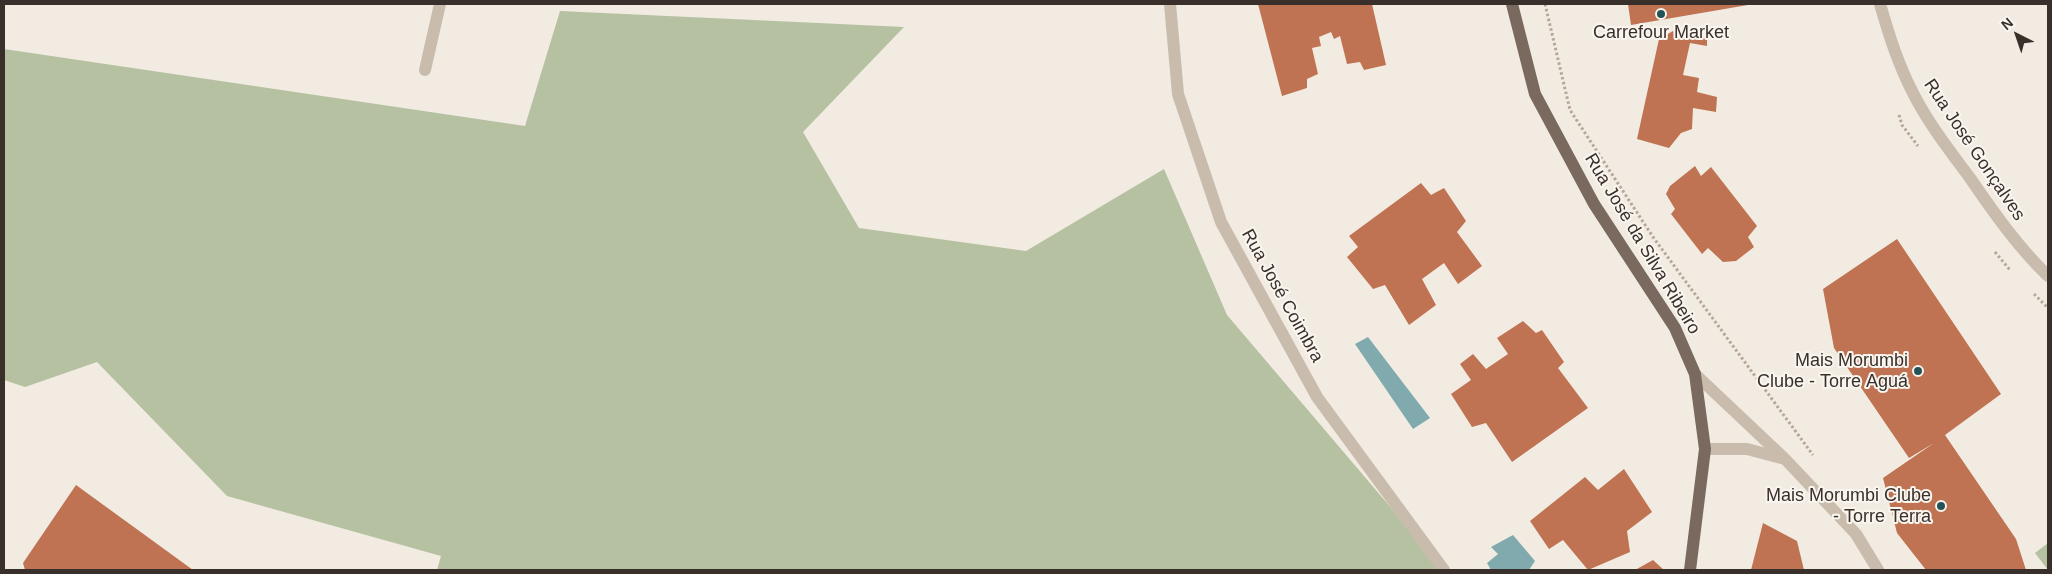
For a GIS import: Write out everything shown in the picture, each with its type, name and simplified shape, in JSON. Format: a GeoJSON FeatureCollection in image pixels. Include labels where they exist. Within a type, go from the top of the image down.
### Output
{"type":"FeatureCollection","features":[{"type":"Feature","properties":{"kind":"main road","name":"Rua José da Silva Ribeiro"},"geometry":{"type":"LineString","coordinates":[[1512,4],[1535,94],[1594,204],[1675,328],[1695,374],[1705,448],[1690,570]]}},
{"type":"Feature","properties":{"kind":"street"},"geometry":{"type":"LineString","coordinates":[[425,70],[440,4]]}},
{"type":"Feature","properties":{"kind":"street","name":"Rua José Coimbra"},"geometry":{"type":"LineString","coordinates":[[1170,4],[1178,94],[1221,222],[1316,397],[1444,570]]}},
{"type":"Feature","properties":{"kind":"street","name":"Rua José Gonçalves"},"geometry":{"type":"LineString","coordinates":[[1880,4],[1892,46],[1913,93],[1924,112],[1999,220],[2026,255],[2048,276]]}},
{"type":"Feature","properties":{"kind":"street"},"geometry":{"type":"LineString","coordinates":[[1695,374],[1783,458],[1856,534],[1878,570]]}},
{"type":"Feature","properties":{"kind":"street"},"geometry":{"type":"LineString","coordinates":[[1705,448],[1747,449],[1783,458]]}},
{"type":"Feature","properties":{"kind":"path"},"geometry":{"type":"LineString","coordinates":[[1545,4],[1570,110],[1652,238],[1760,384]]}},
{"type":"Feature","properties":{"kind":"green space"},"geometry":{"type":"Polygon","coordinates":[[[560,11],[904,27],[803,132],[859,228],[1026,251],[1164,169],[1227,315],[1438,563],[1439,570],[437,570],[441,556],[227,496],[97,362],[25,387],[4,380],[4,49],[525,126],[560,11]]]}},
{"type":"Feature","properties":{"kind":"green space"},"geometry":{"type":"Polygon","coordinates":[[[2048,543],[2048,570],[2035,553],[2048,543]]]}},
{"type":"Feature","properties":{"kind":"water"},"geometry":{"type":"Polygon","coordinates":[[[1368,337],[1430,418],[1413,429],[1355,344],[1368,337]]]}},
{"type":"Feature","properties":{"kind":"water"},"geometry":{"type":"Polygon","coordinates":[[[1513,535],[1535,561],[1529,570],[1491,570],[1487,563],[1498,554],[1491,547],[1513,535]]]}},
{"type":"Feature","properties":{"kind":"building"},"geometry":{"type":"Polygon","coordinates":[[[1258,4],[1372,4],[1386,65],[1364,70],[1360,62],[1347,64],[1340,36],[1334,39],[1331,32],[1319,37],[1321,46],[1312,48],[1318,74],[1307,79],[1307,88],[1282,96],[1258,4]]]}},
{"type":"Feature","properties":{"kind":"building","name":"Carrefour Market"},"geometry":{"type":"Polygon","coordinates":[[[1628,4],[1748,4],[1748,5],[1631,25],[1628,4]]]}},
{"type":"Feature","properties":{"kind":"building"},"geometry":{"type":"Polygon","coordinates":[[[1673,31],[1680,36],[1690,35],[1707,38],[1707,46],[1690,43],[1683,75],[1699,78],[1697,92],[1717,97],[1716,112],[1693,108],[1692,129],[1681,133],[1669,148],[1637,139],[1659,39],[1673,31]]]}},
{"type":"Feature","properties":{"kind":"building"},"geometry":{"type":"Polygon","coordinates":[[[1695,166],[1701,176],[1711,167],[1757,226],[1748,237],[1754,247],[1736,261],[1723,262],[1708,248],[1702,254],[1671,214],[1675,209],[1666,194],[1670,186],[1695,166]]]}},
{"type":"Feature","properties":{"kind":"building"},"geometry":{"type":"Polygon","coordinates":[[[1421,183],[1431,195],[1444,188],[1466,221],[1457,232],[1482,266],[1458,284],[1444,263],[1422,279],[1436,305],[1409,325],[1385,285],[1373,289],[1347,257],[1358,247],[1349,236],[1421,183]]]}},
{"type":"Feature","properties":{"kind":"building","name":"Mais Morumbi Clube - Torre Aguá"},"geometry":{"type":"Polygon","coordinates":[[[1897,239],[2001,394],[1945,435],[2016,539],[2026,570],[1926,570],[1897,533],[1883,478],[1934,443],[1909,458],[1834,348],[1823,289],[1897,239]]]}},
{"type":"Feature","properties":{"kind":"building"},"geometry":{"type":"Polygon","coordinates":[[[1523,321],[1536,333],[1542,330],[1564,362],[1558,368],[1588,408],[1512,462],[1486,423],[1472,427],[1451,394],[1471,380],[1460,364],[1473,354],[1486,369],[1508,354],[1497,338],[1523,321]]]}},
{"type":"Feature","properties":{"kind":"building"},"geometry":{"type":"Polygon","coordinates":[[[1624,469],[1652,512],[1627,531],[1630,552],[1588,570],[1563,540],[1549,549],[1530,521],[1585,477],[1598,490],[1624,469]]]}},
{"type":"Feature","properties":{"kind":"building"},"geometry":{"type":"Polygon","coordinates":[[[76,485],[193,570],[25,570],[23,563],[76,485]]]}},
{"type":"Feature","properties":{"kind":"building"},"geometry":{"type":"Polygon","coordinates":[[[1763,523],[1797,541],[1804,570],[1751,570],[1763,523]]]}},
{"type":"Feature","properties":{"kind":"building"},"geometry":{"type":"Polygon","coordinates":[[[1653,560],[1664,570],[1635,570],[1653,560]]]}},
{"type":"Feature","properties":{"kind":"place","name":"Carrefour Market"},"geometry":{"type":"Point","coordinates":[1661,14]}},
{"type":"Feature","properties":{"kind":"place","name":"Mais Morumbi Clube - Torre Aguá"},"geometry":{"type":"Point","coordinates":[1918,371]}},
{"type":"Feature","properties":{"kind":"place","name":"Mais Morumbi Clube - Torre Terra"},"geometry":{"type":"Point","coordinates":[1941,506]}}]}
